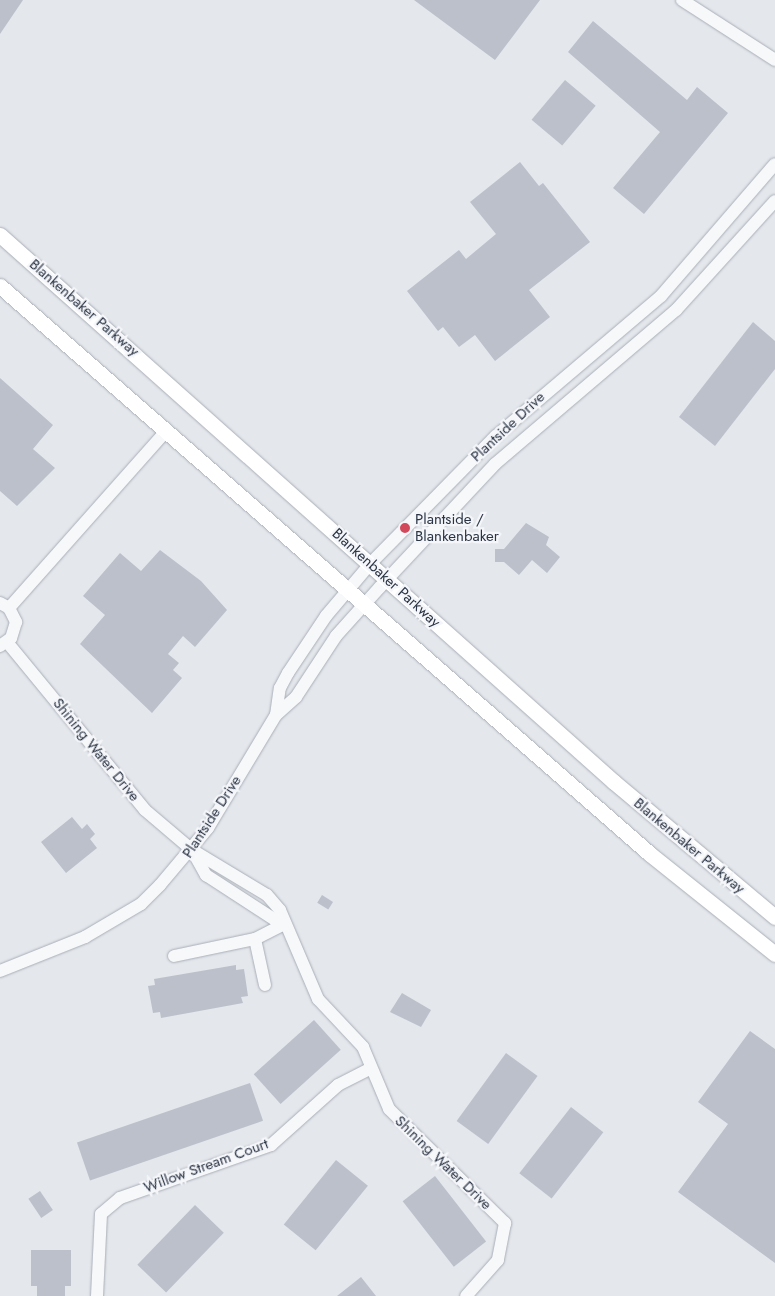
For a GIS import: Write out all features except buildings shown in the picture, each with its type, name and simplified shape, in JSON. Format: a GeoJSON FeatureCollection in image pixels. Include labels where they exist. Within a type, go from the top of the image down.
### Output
{"type":"FeatureCollection","features":[{"type":"Feature","properties":{"kind":"main road","name":"Blankenbaker Parkway"},"geometry":{"type":"LineString","coordinates":[[0,235],[388,578],[614,782],[775,917]]}},
{"type":"Feature","properties":{"kind":"main road","name":"Blankenbaker Parkway"},"geometry":{"type":"LineString","coordinates":[[0,286],[650,854],[775,954]]}},
{"type":"Feature","properties":{"kind":"street"},"geometry":{"type":"LineString","coordinates":[[682,0],[775,60]]}},
{"type":"Feature","properties":{"kind":"street","name":"Plantside Drive"},"geometry":{"type":"LineString","coordinates":[[276,715],[280,688],[288,673],[347,590],[371,563],[496,436],[683,274],[775,164]]}},
{"type":"Feature","properties":{"kind":"street","name":"Plantside Drive"},"geometry":{"type":"LineString","coordinates":[[0,971],[114,922],[141,904],[192,850],[276,715],[296,697],[336,636],[388,578],[495,464],[594,381],[707,279],[775,201]]}},
{"type":"Feature","properties":{"kind":"street"},"geometry":{"type":"LineString","coordinates":[[580,364],[594,381]]}},
{"type":"Feature","properties":{"kind":"street"},"geometry":{"type":"LineString","coordinates":[[4,644],[16,628],[4,605],[165,432]]}},
{"type":"Feature","properties":{"kind":"street","name":"Shining Water Drive"},"geometry":{"type":"LineString","coordinates":[[4,644],[145,810],[192,850],[267,895],[280,910],[283,924],[318,999],[363,1047],[369,1069],[400,1122],[505,1223],[498,1260],[466,1296]]}},
{"type":"Feature","properties":{"kind":"street","name":"Shining Water Drive"},"geometry":{"type":"LineString","coordinates":[[192,850],[206,875],[271,921],[283,924]]}},
{"type":"Feature","properties":{"kind":"street"},"geometry":{"type":"LineString","coordinates":[[174,956],[255,939],[283,924]]}},
{"type":"Feature","properties":{"kind":"street"},"geometry":{"type":"LineString","coordinates":[[255,939],[265,985]]}},
{"type":"Feature","properties":{"kind":"street","name":"Willow Stream Court"},"geometry":{"type":"LineString","coordinates":[[100,1294],[97,1228],[101,1214],[120,1198],[271,1144],[338,1084],[369,1069]]}},
{"type":"Feature","properties":{"kind":"place","name":"Plantside / Blankenbaker"},"geometry":{"type":"Point","coordinates":[405,528]}}]}
